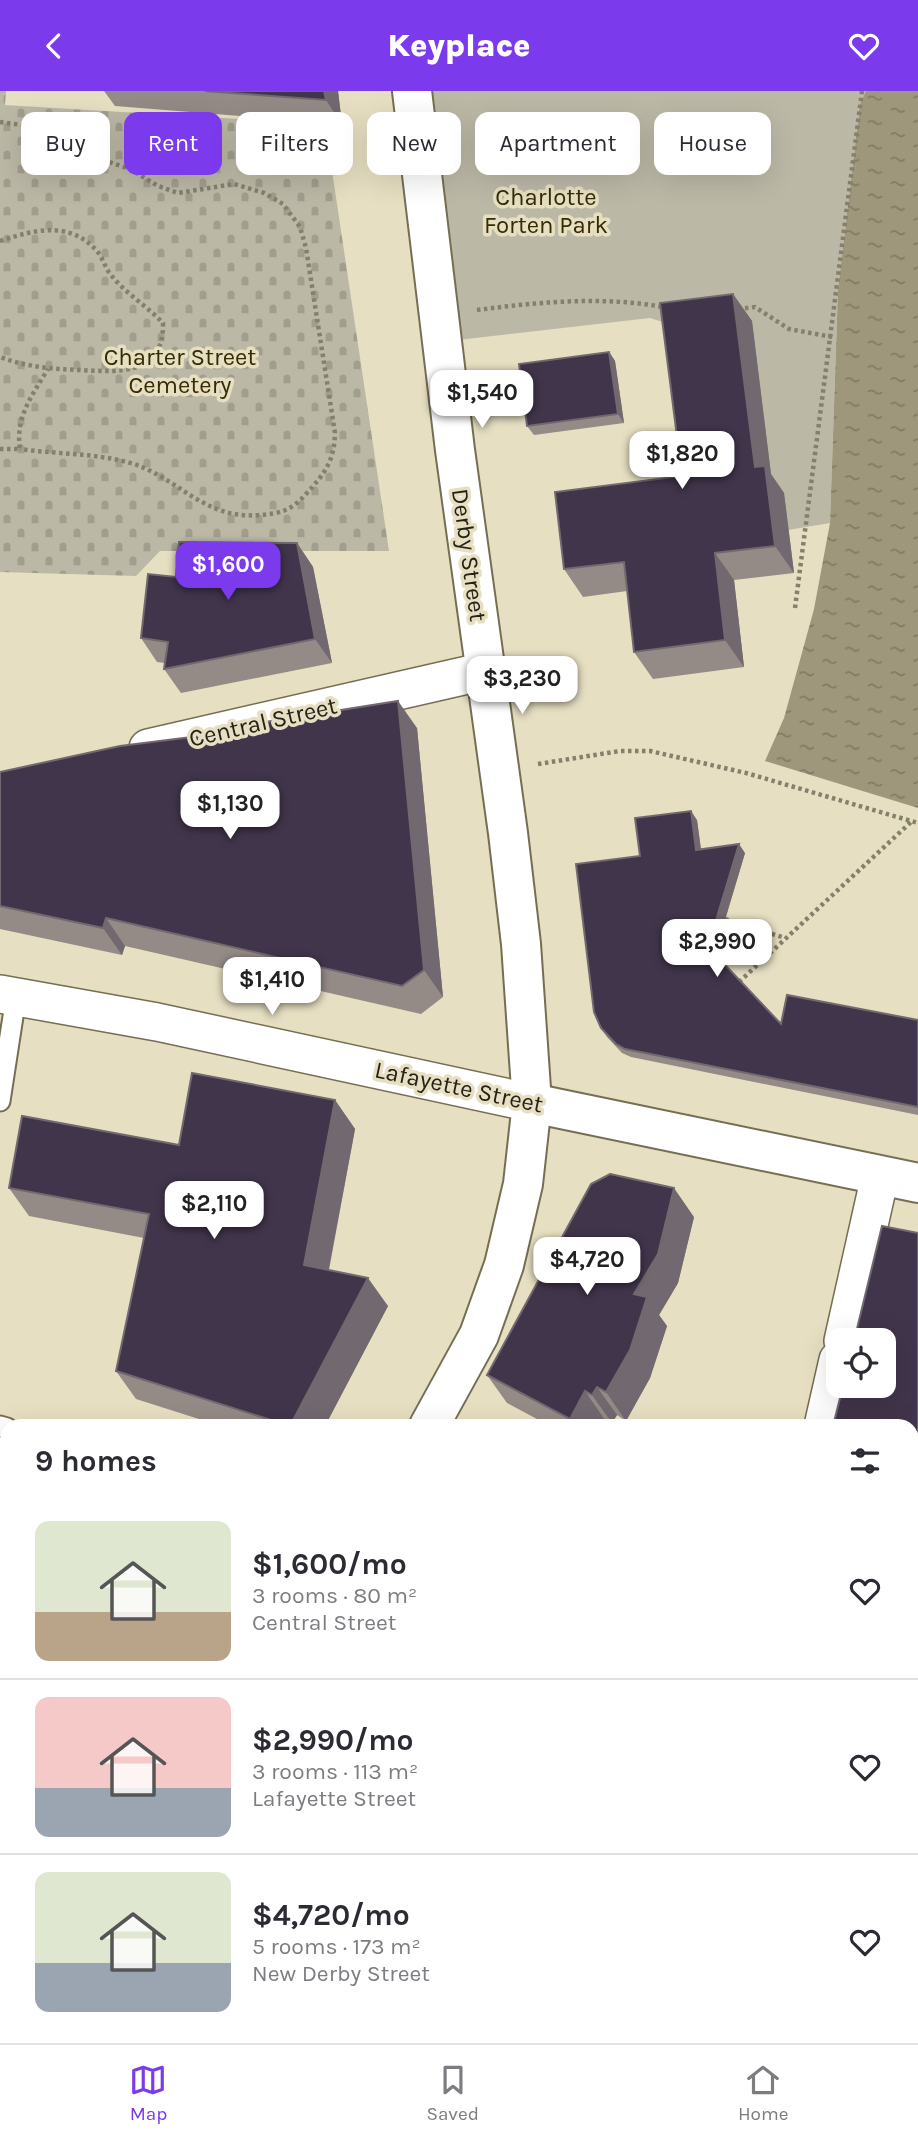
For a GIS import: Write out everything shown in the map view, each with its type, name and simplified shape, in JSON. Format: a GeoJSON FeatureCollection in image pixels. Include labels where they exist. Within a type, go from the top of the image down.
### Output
{"type":"FeatureCollection","features":[{"type":"Feature","properties":{"kind":"main road","name":"Derby Street"},"geometry":{"type":"LineString","coordinates":[[412,91],[438,316],[521,944],[532,1103],[523,1184],[504,1265],[479,1335],[433,1419]]}},
{"type":"Feature","properties":{"kind":"main road","name":"Lafayette Street"},"geometry":{"type":"LineString","coordinates":[[532,1103],[918,1183]]}},
{"type":"Feature","properties":{"kind":"street","name":"Central Street"},"geometry":{"type":"LineString","coordinates":[[121,754],[485,671]]}},
{"type":"Feature","properties":{"kind":"street","name":"Lafayette Street"},"geometry":{"type":"LineString","coordinates":[[8,996],[157,1022],[532,1103]]}},
{"type":"Feature","properties":{"kind":"street"},"geometry":{"type":"LineString","coordinates":[[846,1328],[880,1176]]}},
{"type":"Feature","properties":{"kind":"street"},"geometry":{"type":"LineString","coordinates":[[825,1419],[829,1398]]}},
{"type":"Feature","properties":{"kind":"lane"},"geometry":{"type":"LineString","coordinates":[[0,1101],[8,996]]}},
{"type":"Feature","properties":{"kind":"path"},"geometry":{"type":"LineString","coordinates":[[795,608],[862,91]]}},
{"type":"Feature","properties":{"kind":"path"},"geometry":{"type":"LineString","coordinates":[[0,122],[51,129],[94,157],[130,169],[158,186],[178,193],[233,184],[264,193],[283,204],[300,227],[306,248],[335,433],[334,456],[320,479],[291,509],[248,516],[218,512],[156,474],[128,462],[0,449]]}},
{"type":"Feature","properties":{"kind":"path"},"geometry":{"type":"LineString","coordinates":[[0,241],[34,231],[66,230],[97,251],[110,275],[163,323],[163,342],[153,357],[133,369],[106,373],[48,369],[0,357]]}},
{"type":"Feature","properties":{"kind":"path"},"geometry":{"type":"LineString","coordinates":[[438,316],[537,302],[645,304],[672,309]]}},
{"type":"Feature","properties":{"kind":"path"},"geometry":{"type":"LineString","coordinates":[[732,309],[755,307],[789,329],[832,337]]}},
{"type":"Feature","properties":{"kind":"path"},"geometry":{"type":"LineString","coordinates":[[20,449],[17,433],[24,409],[48,369]]}},
{"type":"Feature","properties":{"kind":"path"},"geometry":{"type":"LineString","coordinates":[[500,771],[620,751],[650,751],[746,773],[918,823]]}},
{"type":"Feature","properties":{"kind":"path"},"geometry":{"type":"LineString","coordinates":[[739,982],[911,822]]}},
{"type":"Feature","properties":{"kind":"path"},"geometry":{"type":"LineString","coordinates":[[726,919],[786,938]]}},
{"type":"Feature","properties":{"kind":"green space","name":"Charter Street Cemetery"},"geometry":{"type":"Polygon","coordinates":[[[0,91],[6,91],[5,105],[124,112],[124,175],[222,175],[222,118],[236,119],[236,175],[333,175],[389,551],[160,551],[136,576],[0,572],[0,91]]]}},
{"type":"Feature","properties":{"kind":"green space","name":"Charlotte Forten Park"},"geometry":{"type":"Polygon","coordinates":[[[412,91],[866,91],[860,104],[838,290],[830,523],[788,530],[703,503],[678,327],[650,318],[441,342],[422,175],[461,175],[461,112],[414,112],[412,91]]]}},
{"type":"Feature","properties":{"kind":"water"},"geometry":{"type":"Polygon","coordinates":[[[866,91],[918,91],[918,808],[765,761],[784,718],[814,609],[830,523],[838,290],[860,104],[866,91]]]}},
{"type":"Feature","properties":{"kind":"building"},"geometry":{"type":"Polygon","coordinates":[[[205,91],[324,91],[326,100],[205,91]]]}},
{"type":"Feature","properties":{"kind":"building"},"geometry":{"type":"Polygon","coordinates":[[[733,294],[755,467],[765,466],[775,546],[715,553],[725,640],[634,652],[624,562],[564,569],[555,492],[682,476],[660,303],[733,294]]]}},
{"type":"Feature","properties":{"kind":"building"},"geometry":{"type":"Polygon","coordinates":[[[609,352],[618,414],[527,426],[519,364],[609,352]]]}},
{"type":"Feature","properties":{"kind":"building"},"geometry":{"type":"Polygon","coordinates":[[[179,542],[297,543],[315,639],[164,669],[168,642],[141,638],[148,574],[176,577],[179,542]]]}},
{"type":"Feature","properties":{"kind":"building"},"geometry":{"type":"Polygon","coordinates":[[[398,701],[424,970],[402,986],[106,918],[103,928],[0,906],[0,772],[120,746],[247,730],[247,725],[398,701]]]}},
{"type":"Feature","properties":{"kind":"building"},"geometry":{"type":"Polygon","coordinates":[[[691,811],[696,850],[739,844],[708,947],[781,1024],[787,995],[918,1020],[918,1107],[625,1049],[616,1044],[601,1028],[594,1012],[576,864],[640,856],[635,818],[691,811]]]}},
{"type":"Feature","properties":{"kind":"building"},"geometry":{"type":"Polygon","coordinates":[[[192,1073],[335,1100],[304,1265],[368,1278],[294,1419],[268,1419],[116,1371],[149,1214],[9,1188],[22,1116],[179,1145],[192,1073]]]}},
{"type":"Feature","properties":{"kind":"building"},"geometry":{"type":"Polygon","coordinates":[[[610,1174],[674,1188],[658,1254],[634,1294],[647,1297],[630,1350],[606,1392],[597,1387],[592,1395],[585,1391],[570,1419],[487,1375],[591,1184],[610,1174]]]}},
{"type":"Feature","properties":{"kind":"building"},"geometry":{"type":"Polygon","coordinates":[[[882,1226],[918,1233],[918,1419],[835,1419],[840,1398],[896,1398],[896,1328],[857,1328],[882,1226]]]}}]}
